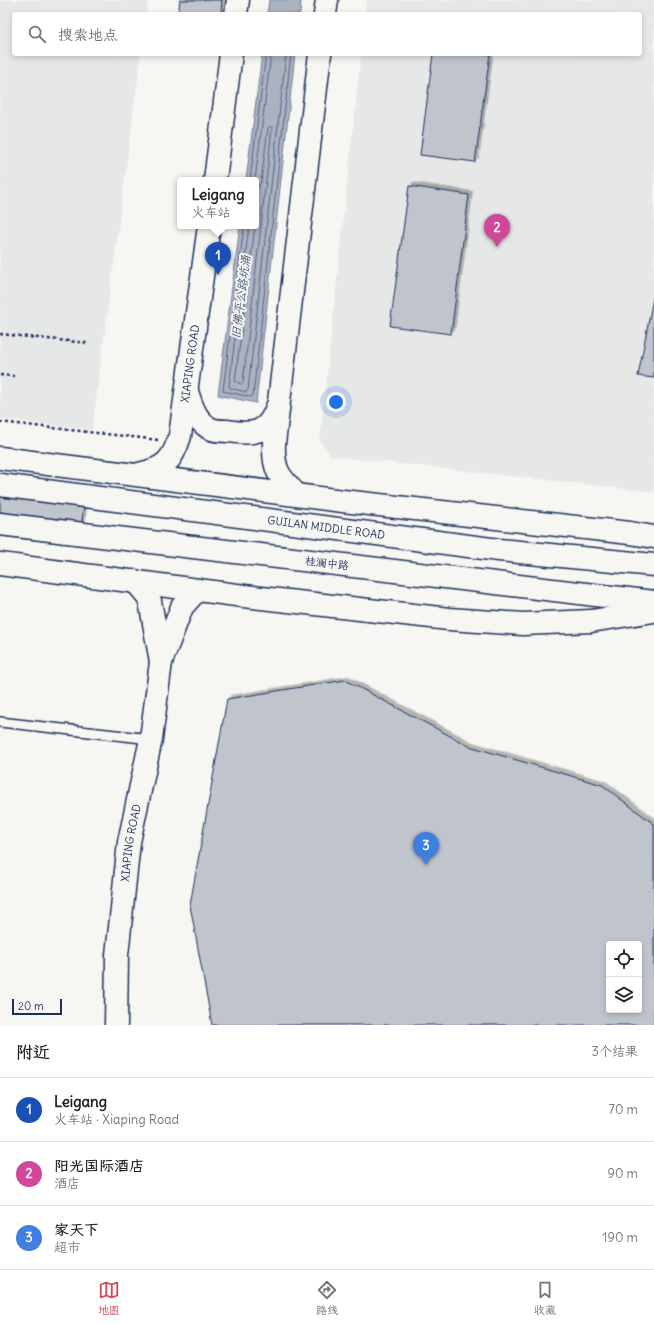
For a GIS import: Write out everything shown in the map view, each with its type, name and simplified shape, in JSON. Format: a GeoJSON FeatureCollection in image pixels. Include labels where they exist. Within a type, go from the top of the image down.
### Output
{"type":"FeatureCollection","features":[{"type":"Feature","properties":{"kind":"main road"},"geometry":{"type":"LineString","coordinates":[[236,12],[238,0]]}},
{"type":"Feature","properties":{"kind":"main road"},"geometry":{"type":"LineString","coordinates":[[325,12],[327,0]]}},
{"type":"Feature","properties":{"kind":"main road"},"geometry":{"type":"LineString","coordinates":[[215,177],[231,56]]}},
{"type":"Feature","properties":{"kind":"main road"},"geometry":{"type":"LineString","coordinates":[[297,495],[284,482],[277,472],[274,461],[278,401],[320,56]]}},
{"type":"Feature","properties":{"kind":"main road","name":"XIAPING ROAD"},"geometry":{"type":"LineString","coordinates":[[135,475],[155,470],[168,463],[175,451],[180,436],[209,229]]}},
{"type":"Feature","properties":{"kind":"main road"},"geometry":{"type":"LineString","coordinates":[[187,390],[190,403],[197,416],[210,428],[247,434],[258,431],[268,425],[278,401]]}},
{"type":"Feature","properties":{"kind":"main road"},"geometry":{"type":"LineString","coordinates":[[0,458],[654,537]]}},
{"type":"Feature","properties":{"kind":"main road"},"geometry":{"type":"LineString","coordinates":[[0,468],[50,464]]}},
{"type":"Feature","properties":{"kind":"main road","name":"GUILAN MIDDLE ROAD"},"geometry":{"type":"LineString","coordinates":[[0,485],[499,550],[654,565]]}},
{"type":"Feature","properties":{"kind":"main road","name":"桂澜中路"},"geometry":{"type":"LineString","coordinates":[[0,524],[654,602]]}},
{"type":"Feature","properties":{"kind":"main road"},"geometry":{"type":"LineString","coordinates":[[0,556],[22,567]]}},
{"type":"Feature","properties":{"kind":"main road"},"geometry":{"type":"LineString","coordinates":[[0,564],[197,590],[449,619],[523,624],[592,621],[654,611]]}},
{"type":"Feature","properties":{"kind":"main road","name":"XIAPING ROAD"},"geometry":{"type":"LineString","coordinates":[[135,581],[146,594],[150,602],[161,662]]}},
{"type":"Feature","properties":{"kind":"main road","name":"XIAPING ROAD"},"geometry":{"type":"LineString","coordinates":[[116,1025],[118,955],[129,842],[151,739],[161,662],[182,607],[197,590]]}},
{"type":"Feature","properties":{"kind":"lane"},"geometry":{"type":"LineString","coordinates":[[0,722],[151,739]]}},
{"type":"Feature","properties":{"kind":"path"},"geometry":{"type":"LineString","coordinates":[[0,334],[87,343]]}},
{"type":"Feature","properties":{"kind":"path"},"geometry":{"type":"LineString","coordinates":[[0,375],[14,376]]}},
{"type":"Feature","properties":{"kind":"path"},"geometry":{"type":"LineString","coordinates":[[0,422],[159,440]]}},
{"type":"Feature","properties":{"kind":"shaded area"},"geometry":{"type":"Polygon","coordinates":[[[0,0],[148,0],[146,12],[12,12],[12,56],[141,56],[92,430],[0,419],[0,0]]]}},
{"type":"Feature","properties":{"kind":"shaded area"},"geometry":{"type":"Polygon","coordinates":[[[367,0],[654,0],[654,492],[331,456],[320,441],[361,56],[642,56],[642,12],[365,12],[367,0]]]}},
{"type":"Feature","properties":{"kind":"water"},"geometry":{"type":"Polygon","coordinates":[[[269,0],[301,0],[300,12],[267,12],[269,0]]]}},
{"type":"Feature","properties":{"kind":"water","name":"旧佛平公路坑涌"},"geometry":{"type":"Polygon","coordinates":[[[262,56],[295,56],[256,403],[218,395],[240,229],[259,229],[259,177],[246,177],[262,56]]]}},
{"type":"Feature","properties":{"kind":"building"},"geometry":{"type":"Polygon","coordinates":[[[180,0],[222,0],[221,12],[178,12],[180,0]]]}},
{"type":"Feature","properties":{"kind":"building"},"geometry":{"type":"Polygon","coordinates":[[[433,56],[490,56],[475,162],[420,155],[433,56]]]}},
{"type":"Feature","properties":{"kind":"building"},"geometry":{"type":"Polygon","coordinates":[[[409,186],[469,195],[451,334],[390,326],[409,186]]]}},
{"type":"Feature","properties":{"kind":"building"},"geometry":{"type":"Polygon","coordinates":[[[654,293],[654,378],[638,376],[654,293]]]}},
{"type":"Feature","properties":{"kind":"building"},"geometry":{"type":"Polygon","coordinates":[[[0,496],[84,505],[79,545],[0,536],[0,496]]]}},
{"type":"Feature","properties":{"kind":"building"},"geometry":{"type":"Polygon","coordinates":[[[345,680],[469,746],[602,785],[654,824],[654,1025],[212,1025],[190,905],[227,699],[345,680]]]}},
{"type":"Feature","properties":{"kind":"place","name":"阳光国际酒店"},"geometry":{"type":"Point","coordinates":[497,247]}},
{"type":"Feature","properties":{"kind":"place","name":"Leigang"},"geometry":{"type":"Point","coordinates":[218,275]}},
{"type":"Feature","properties":{"kind":"place","name":"家天下"},"geometry":{"type":"Point","coordinates":[426,865]}}]}
